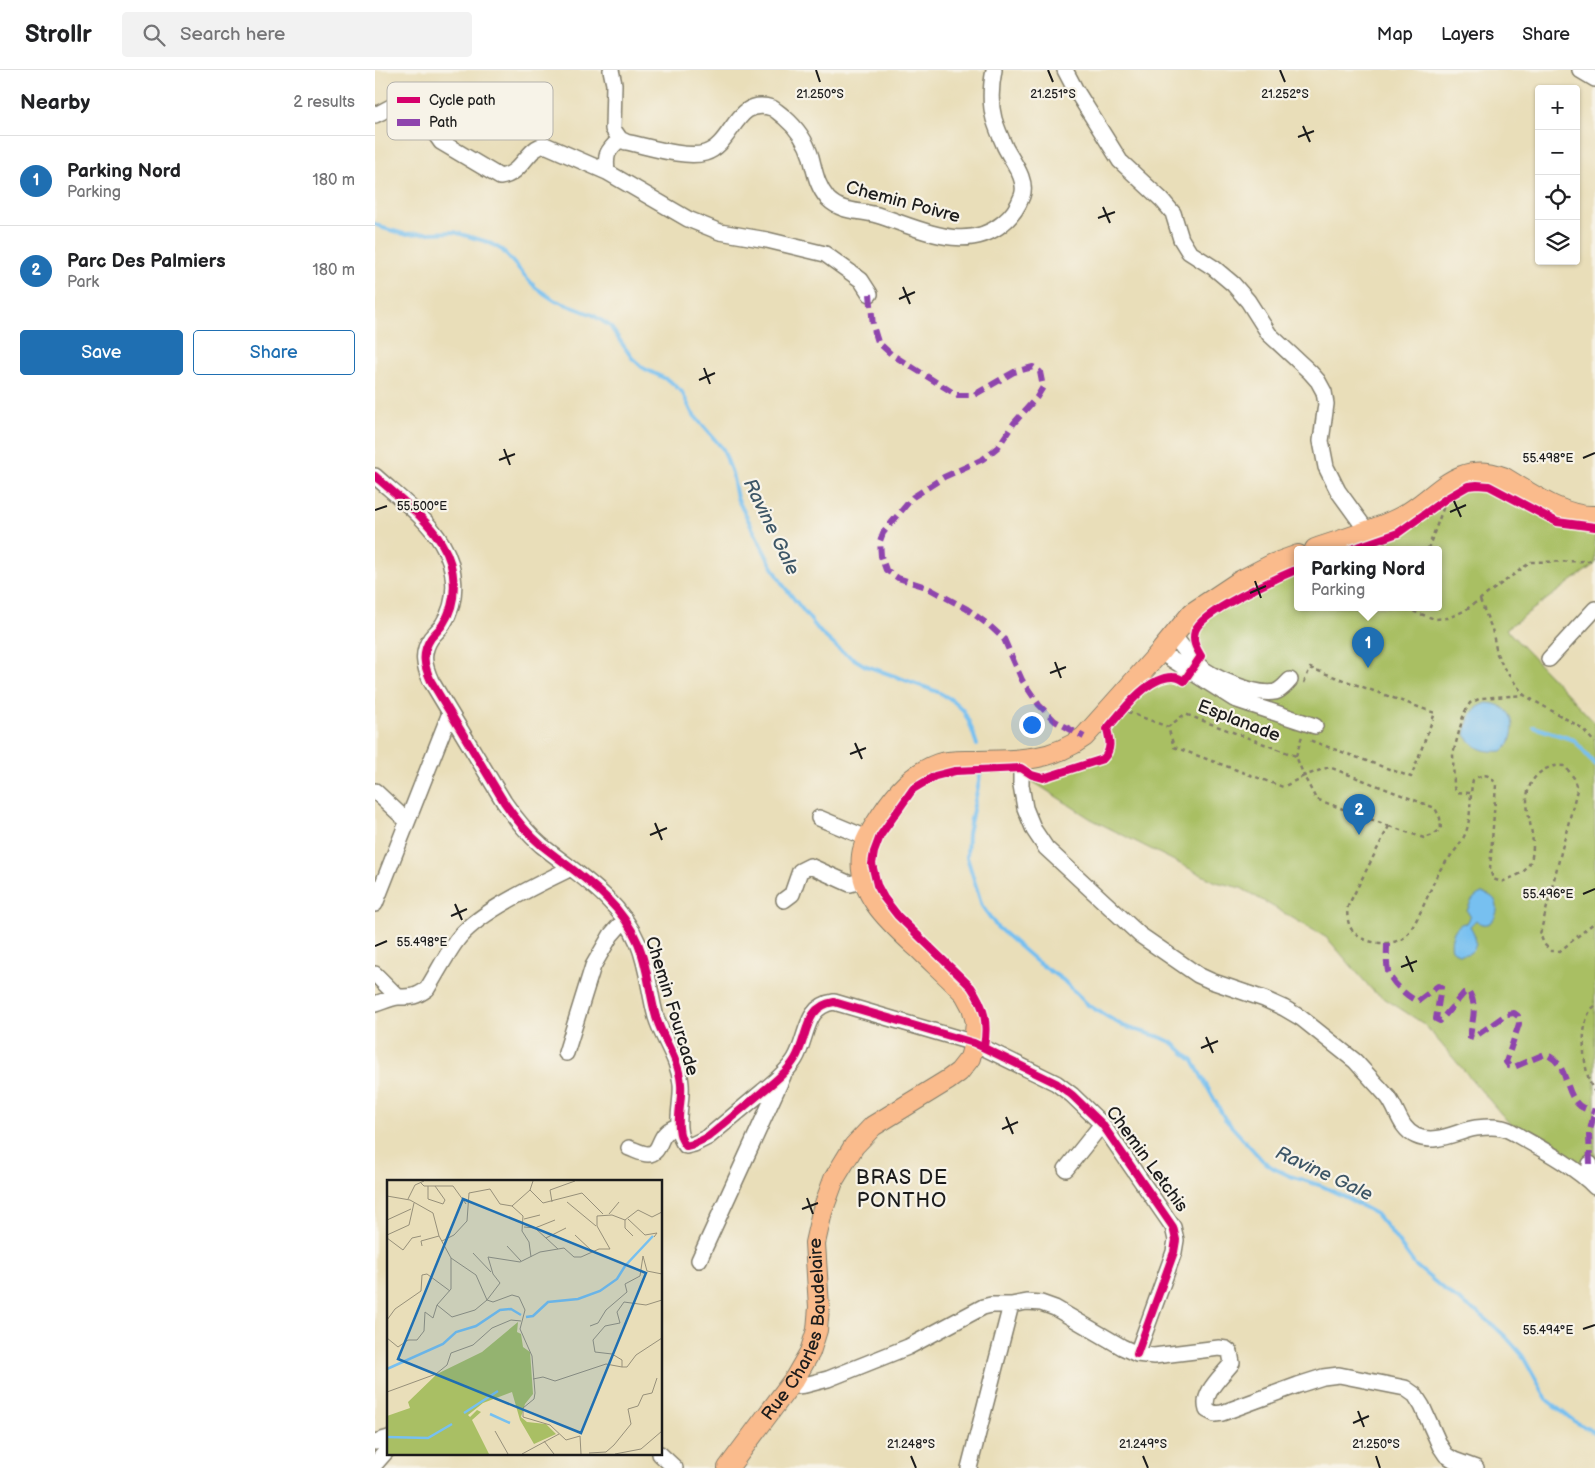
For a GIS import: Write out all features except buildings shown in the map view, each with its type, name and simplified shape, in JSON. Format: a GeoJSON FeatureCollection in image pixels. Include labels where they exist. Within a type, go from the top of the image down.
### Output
{"type":"FeatureCollection","features":[{"type":"Feature","properties":{"kind":"main road"},"geometry":{"type":"LineString","coordinates":[[1324,546],[1402,517],[1450,481],[1478,472],[1503,477],[1559,509],[1586,517],[1595,516]]}},
{"type":"Feature","properties":{"kind":"main road","name":"Rue Charles Baudelaire"},"geometry":{"type":"LineString","coordinates":[[728,1468],[788,1387],[810,1352],[817,1330],[819,1307],[815,1243],[822,1212],[834,1179],[853,1146],[873,1126],[959,1072],[969,1058],[974,1043],[976,1022],[972,1007],[965,994],[895,926],[879,908],[868,890],[862,871],[863,854],[867,838],[891,800],[913,777],[938,764],[955,761],[1021,760],[1050,755],[1071,747],[1084,737],[1192,613],[1241,581],[1273,564],[1294,556]]}},
{"type":"Feature","properties":{"kind":"street"},"geometry":{"type":"LineString","coordinates":[[607,172],[605,160],[609,151],[620,139],[613,129],[614,84],[611,70]]}},
{"type":"Feature","properties":{"kind":"street","name":"Chemin Poivre"},"geometry":{"type":"LineString","coordinates":[[620,139],[626,142],[681,153],[695,154],[706,152],[724,140],[746,110],[754,106],[765,106],[775,110],[797,129],[807,149],[815,176],[821,188],[829,200],[841,208],[853,212],[875,214],[949,238],[980,236],[994,231],[1012,216],[1023,195],[1021,178],[998,132],[993,116],[991,96],[994,70]]}},
{"type":"Feature","properties":{"kind":"street"},"geometry":{"type":"LineString","coordinates":[[1065,70],[1120,161],[1162,200],[1173,213],[1181,239],[1189,252],[1214,268],[1233,284],[1248,301],[1269,334],[1318,381],[1324,392],[1326,404],[1321,441],[1326,467],[1338,491],[1367,531]]}},
{"type":"Feature","properties":{"kind":"street"},"geometry":{"type":"LineString","coordinates":[[1580,70],[1595,79]]}},
{"type":"Feature","properties":{"kind":"street"},"geometry":{"type":"LineString","coordinates":[[375,115],[387,109]]}},
{"type":"Feature","properties":{"kind":"street"},"geometry":{"type":"LineString","coordinates":[[440,140],[500,177],[514,172],[536,148],[545,145],[607,172],[688,219],[720,232],[767,240],[825,254],[861,280],[870,294]]}},
{"type":"Feature","properties":{"kind":"street","name":"Chemin Fourcade"},"geometry":{"type":"LineString","coordinates":[[375,476],[438,537],[453,570],[453,598],[449,614],[431,639],[425,652],[425,666],[431,681],[515,818],[541,844],[597,889],[625,919],[632,930],[642,953],[656,1015],[678,1068],[682,1093],[678,1126]]}},
{"type":"Feature","properties":{"kind":"street"},"geometry":{"type":"LineString","coordinates":[[1549,659],[1595,609]]}},
{"type":"Feature","properties":{"kind":"street"},"geometry":{"type":"LineString","coordinates":[[1173,636],[1199,665],[1232,684],[1261,693],[1275,692],[1284,688],[1290,680]]}},
{"type":"Feature","properties":{"kind":"street"},"geometry":{"type":"LineString","coordinates":[[1160,652],[1234,699],[1311,724]]}},
{"type":"Feature","properties":{"kind":"street"},"geometry":{"type":"LineString","coordinates":[[375,904],[450,713]]}},
{"type":"Feature","properties":{"kind":"street"},"geometry":{"type":"LineString","coordinates":[[1021,760],[1021,785],[1025,808],[1034,830],[1047,848],[1140,935],[1198,975],[1264,999],[1301,1018],[1355,1061],[1388,1097],[1408,1132],[1417,1137],[1435,1139],[1474,1128],[1489,1126],[1504,1128],[1543,1149],[1593,1185]]}},
{"type":"Feature","properties":{"kind":"street"},"geometry":{"type":"LineString","coordinates":[[375,791],[407,821]]}},
{"type":"Feature","properties":{"kind":"street"},"geometry":{"type":"LineString","coordinates":[[819,818],[867,838]]}},
{"type":"Feature","properties":{"kind":"street"},"geometry":{"type":"LineString","coordinates":[[784,900],[792,894],[801,870],[810,866],[850,884],[864,880]]}},
{"type":"Feature","properties":{"kind":"street"},"geometry":{"type":"LineString","coordinates":[[375,1004],[398,997],[406,998],[421,994],[427,989],[458,939],[477,921],[497,908],[571,868]]}},
{"type":"Feature","properties":{"kind":"street","name":"Chemin Fourcade"},"geometry":{"type":"LineString","coordinates":[[566,1053],[593,966],[611,935],[625,919]]}},
{"type":"Feature","properties":{"kind":"street"},"geometry":{"type":"LineString","coordinates":[[375,974],[398,997]]}},
{"type":"Feature","properties":{"kind":"street"},"geometry":{"type":"LineString","coordinates":[[629,1148],[647,1154],[653,1152],[657,1149],[663,1135],[670,1129],[678,1126],[681,1139],[686,1146],[702,1141],[785,1072],[795,1059],[805,1038],[811,1016],[820,1006],[826,1003],[834,1002],[974,1043]]}},
{"type":"Feature","properties":{"kind":"street","name":"Chemin Letchis"},"geometry":{"type":"LineString","coordinates":[[974,1043],[1056,1082],[1102,1124],[1173,1227],[1176,1240],[1174,1252],[1137,1354]]}},
{"type":"Feature","properties":{"kind":"street"},"geometry":{"type":"LineString","coordinates":[[699,1260],[785,1072]]}},
{"type":"Feature","properties":{"kind":"street"},"geometry":{"type":"LineString","coordinates":[[1066,1169],[1102,1124]]}},
{"type":"Feature","properties":{"kind":"street"},"geometry":{"type":"LineString","coordinates":[[1590,1164],[1593,1185]]}},
{"type":"Feature","properties":{"kind":"street"},"geometry":{"type":"LineString","coordinates":[[788,1387],[829,1379],[907,1347],[983,1306],[1011,1305],[1027,1302],[1041,1303],[1055,1308],[1122,1348],[1137,1354],[1153,1356],[1219,1348],[1226,1349],[1230,1352],[1232,1363],[1208,1392],[1205,1401],[1207,1410],[1215,1414],[1323,1377],[1339,1375],[1405,1388],[1415,1395],[1422,1406],[1440,1446],[1446,1454],[1454,1460],[1476,1468]]}},
{"type":"Feature","properties":{"kind":"street"},"geometry":{"type":"LineString","coordinates":[[969,1468],[1011,1305]]}},
{"type":"Feature","properties":{"kind":"street"},"geometry":{"type":"LineString","coordinates":[[375,1464],[387,1450]]}},
{"type":"Feature","properties":{"kind":"street"},"geometry":{"type":"LineString","coordinates":[[662,1456],[675,1468]]}},
{"type":"Feature","properties":{"kind":"path"},"geometry":{"type":"LineString","coordinates":[[1433,509],[1447,498]]}},
{"type":"Feature","properties":{"kind":"path"},"geometry":{"type":"LineString","coordinates":[[1429,546],[1447,498]]}},
{"type":"Feature","properties":{"kind":"path"},"geometry":{"type":"LineString","coordinates":[[1412,611],[1435,619],[1447,618],[1464,611],[1531,562],[1589,561],[1595,556]]}},
{"type":"Feature","properties":{"kind":"path"},"geometry":{"type":"LineString","coordinates":[[1480,600],[1492,629],[1497,654],[1505,670],[1524,695],[1582,728],[1595,742]]}},
{"type":"Feature","properties":{"kind":"path"},"geometry":{"type":"LineString","coordinates":[[1470,793],[1457,792],[1454,787],[1453,754],[1464,713],[1470,703],[1481,698],[1524,695]]}},
{"type":"Feature","properties":{"kind":"path"},"geometry":{"type":"LineString","coordinates":[[1129,704],[1122,710],[1167,727]]}},
{"type":"Feature","properties":{"kind":"path"},"geometry":{"type":"LineString","coordinates":[[1295,756],[1311,724]]}},
{"type":"Feature","properties":{"kind":"path"},"geometry":{"type":"LineString","coordinates":[[1389,826],[1348,906],[1346,914],[1349,925],[1357,935],[1365,940],[1379,943],[1403,939],[1411,929],[1439,873],[1466,834],[1470,817],[1470,793],[1473,780],[1487,775],[1493,778],[1496,785],[1490,869],[1493,880],[1502,882],[1526,869],[1530,859],[1533,846],[1527,800],[1529,790],[1537,774],[1555,765],[1565,766],[1573,778],[1577,790],[1540,934],[1544,944],[1551,951],[1560,951],[1595,922]]}},
{"type":"Feature","properties":{"kind":"path"},"geometry":{"type":"LineString","coordinates":[[1595,1006],[1591,1008],[1584,1026],[1584,1052],[1591,1087],[1595,1092]]}},
{"type":"Feature","properties":{"kind":"green space"},"geometry":{"type":"Polygon","coordinates":[[[1492,487],[1552,519],[1566,523],[1595,524],[1595,564],[1506,629],[1595,723],[1595,1175],[1509,1123],[1424,1024],[1373,991],[1327,938],[1241,888],[1216,882],[1091,819],[1029,779],[1032,775],[1043,778],[1103,759],[1110,745],[1107,729],[1136,696],[1145,688],[1164,678],[1175,677],[1185,681],[1200,656],[1194,638],[1195,631],[1200,623],[1241,596],[1294,571],[1294,611],[1442,611],[1442,546],[1361,546],[1398,533],[1449,498],[1468,488],[1492,487]]]}},
{"type":"Feature","properties":{"kind":"water"},"geometry":{"type":"Polygon","coordinates":[[[1487,703],[1495,704],[1506,710],[1512,720],[1513,727],[1510,741],[1502,751],[1481,749],[1473,744],[1465,735],[1467,724],[1473,711],[1487,703]]]}},
{"type":"Feature","properties":{"kind":"water"},"geometry":{"type":"Polygon","coordinates":[[[1482,893],[1491,896],[1496,902],[1496,915],[1487,924],[1482,924],[1476,920],[1470,926],[1476,941],[1474,948],[1468,954],[1458,954],[1452,949],[1451,945],[1454,932],[1459,926],[1466,923],[1470,916],[1467,911],[1471,903],[1476,896],[1482,893]]]}},
{"type":"Feature","properties":{"kind":"waterway","name":"Ravine Gale"},"geometry":{"type":"LineString","coordinates":[[375,224],[404,234],[454,232],[488,242],[502,250],[536,288],[554,300],[593,315],[610,326],[632,358],[643,368],[670,381],[682,392],[692,413],[723,449],[732,473],[737,498],[767,557],[783,585],[821,633],[841,651],[864,665],[938,692],[952,700],[963,710],[977,745]]}},
{"type":"Feature","properties":{"kind":"waterway"},"geometry":{"type":"LineString","coordinates":[[1534,727],[1574,740],[1595,765]]}},
{"type":"Feature","properties":{"kind":"waterway","name":"Ravine Gale"},"geometry":{"type":"LineString","coordinates":[[980,771],[968,833],[967,857],[982,906],[997,927],[1036,961],[1063,980],[1088,1005],[1123,1026],[1173,1043],[1193,1061],[1225,1119],[1262,1160],[1273,1168],[1290,1176],[1322,1186],[1376,1214],[1415,1265],[1447,1292],[1485,1318],[1506,1337],[1522,1355],[1547,1400],[1574,1421],[1595,1433]]}},
{"type":"Feature","properties":{"kind":"marked path"},"geometry":{"type":"LineString","coordinates":[[870,294],[873,326],[878,342],[891,354],[957,395],[974,395],[1014,372],[1033,367],[1040,372],[1043,387],[1037,397],[1014,423],[998,447],[983,459],[944,477],[913,497],[883,533],[880,541],[881,556],[886,570],[898,578],[926,587],[967,609],[990,626],[1004,639],[1022,680],[1039,705],[1055,721],[1084,737]]}},
{"type":"Feature","properties":{"kind":"marked path"},"geometry":{"type":"LineString","coordinates":[[1387,943],[1389,975],[1405,993],[1418,1001],[1438,986],[1441,987],[1436,1019],[1440,1021],[1464,993],[1469,992],[1474,1008],[1470,1037],[1473,1038],[1507,1014],[1514,1013],[1518,1016],[1519,1024],[1506,1062],[1509,1066],[1514,1067],[1545,1054],[1559,1064],[1571,1093],[1580,1106],[1595,1112]]}},
{"type":"Feature","properties":{"kind":"marked path"},"geometry":{"type":"LineString","coordinates":[[1590,1164],[1589,1134],[1595,1110]]}},
{"type":"Feature","properties":{"kind":"cycle path"},"geometry":{"type":"LineString","coordinates":[[375,476],[411,508],[436,534],[447,553],[453,573],[452,605],[443,624],[431,638],[426,649],[425,665],[431,681],[504,802],[517,819],[541,845],[583,877],[608,900],[630,927],[638,943],[644,961],[656,1017],[680,1075],[679,1125],[682,1140],[686,1146],[708,1137],[784,1073],[792,1064],[799,1051],[812,1016],[824,1005],[834,1002],[974,1043],[1056,1083],[1072,1095],[1102,1124],[1173,1227],[1176,1240],[1174,1252],[1137,1354]]}},
{"type":"Feature","properties":{"kind":"cycle path"},"geometry":{"type":"LineString","coordinates":[[1361,546],[1398,533],[1447,498],[1468,486],[1477,485],[1489,486],[1557,522],[1595,527]]}},
{"type":"Feature","properties":{"kind":"cycle path"},"geometry":{"type":"LineString","coordinates":[[984,1047],[986,1030],[984,1016],[979,1001],[971,987],[898,916],[877,885],[872,864],[880,836],[913,789],[935,776],[955,771],[1021,768],[1032,775],[1043,778],[1103,759],[1110,745],[1107,729],[1136,696],[1154,682],[1164,678],[1174,677],[1184,681],[1201,656],[1194,641],[1195,631],[1200,623],[1241,596],[1294,571]]}},
{"type":"Feature","properties":{"kind":"place","name":"Parking Nord"},"geometry":{"type":"Point","coordinates":[1368,668]}},
{"type":"Feature","properties":{"kind":"place","name":"Parc Des Palmiers"},"geometry":{"type":"Point","coordinates":[1359,835]}},
{"type":"Feature","properties":{"kind":"district","name":"BRAS DE PONTHO"},"geometry":{"type":"Point","coordinates":[902,1190]}}]}
